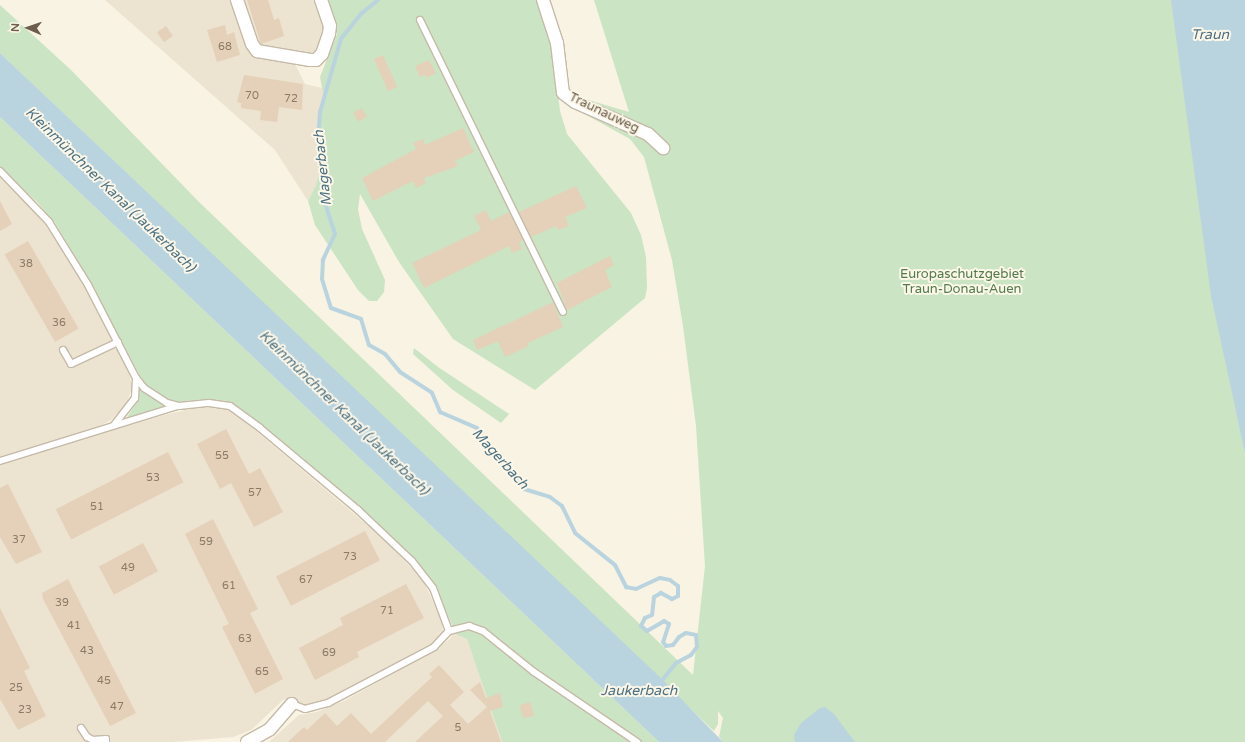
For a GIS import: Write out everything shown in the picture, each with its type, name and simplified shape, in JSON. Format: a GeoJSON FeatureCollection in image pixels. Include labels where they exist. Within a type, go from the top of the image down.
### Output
{"type":"FeatureCollection","features":[{"type":"Feature","properties":{"kind":"street"},"geometry":{"type":"LineString","coordinates":[[237,0],[252,44],[257,51],[310,60],[316,60],[322,54],[329,34],[330,26],[321,0]]}},
{"type":"Feature","properties":{"kind":"street","name":"Traunauweg"},"geometry":{"type":"LineString","coordinates":[[543,0],[556,37],[563,93],[575,102],[648,134],[663,148]]}},
{"type":"Feature","properties":{"kind":"street"},"geometry":{"type":"LineString","coordinates":[[247,742],[270,729],[292,704]]}},
{"type":"Feature","properties":{"kind":"lane"},"geometry":{"type":"LineString","coordinates":[[420,20],[563,312]]}},
{"type":"Feature","properties":{"kind":"lane"},"geometry":{"type":"LineString","coordinates":[[0,172],[49,222],[88,285],[136,378],[155,396],[179,406]]}},
{"type":"Feature","properties":{"kind":"lane"},"geometry":{"type":"LineString","coordinates":[[63,350],[71,364],[118,342]]}},
{"type":"Feature","properties":{"kind":"lane"},"geometry":{"type":"LineString","coordinates":[[112,427],[135,398],[136,378]]}},
{"type":"Feature","properties":{"kind":"lane"},"geometry":{"type":"LineString","coordinates":[[0,460],[179,406],[209,403],[230,406],[296,458],[412,561],[433,588],[449,631]]}},
{"type":"Feature","properties":{"kind":"lane"},"geometry":{"type":"LineString","coordinates":[[292,704],[310,708],[342,696],[434,647],[449,631],[469,626],[483,631],[534,672],[637,742]]}},
{"type":"Feature","properties":{"kind":"lane"},"geometry":{"type":"LineString","coordinates":[[82,728],[87,737],[93,740],[106,739],[106,742]]}},
{"type":"Feature","properties":{"kind":"shaded area"},"geometry":{"type":"Polygon","coordinates":[[[105,0],[233,0],[253,58],[295,64],[305,84],[322,88],[324,99],[320,112],[320,169],[316,185],[308,201],[275,150],[105,0]]]}},
{"type":"Feature","properties":{"kind":"shaded area"},"geometry":{"type":"Polygon","coordinates":[[[242,0],[316,0],[325,27],[324,35],[315,53],[311,55],[264,48],[257,43],[242,0]]]}},
{"type":"Feature","properties":{"kind":"shaded area"},"geometry":{"type":"Polygon","coordinates":[[[0,178],[37,213],[67,256],[88,292],[128,368],[132,387],[127,404],[111,420],[98,427],[0,457],[0,178]]]}},
{"type":"Feature","properties":{"kind":"shaded area"},"geometry":{"type":"Polygon","coordinates":[[[202,406],[225,409],[237,415],[385,540],[423,580],[442,621],[443,634],[431,645],[327,700],[304,706],[284,699],[251,730],[233,737],[173,742],[0,742],[0,463],[161,416],[202,406]]]}},
{"type":"Feature","properties":{"kind":"shaded area"},"geometry":{"type":"Polygon","coordinates":[[[453,633],[467,639],[502,742],[269,742],[299,715],[317,712],[344,701],[425,656],[450,639],[453,633]]]}},
{"type":"Feature","properties":{"kind":"green space"},"geometry":{"type":"Polygon","coordinates":[[[325,0],[538,0],[551,37],[560,111],[567,134],[631,213],[641,235],[646,257],[647,288],[645,298],[535,390],[453,339],[399,262],[360,194],[358,209],[362,229],[385,280],[384,292],[377,301],[369,301],[358,290],[315,225],[308,201],[316,185],[320,169],[320,112],[324,99],[320,77],[337,34],[325,0]]]}},
{"type":"Feature","properties":{"kind":"green space","name":"Europaschutzgebiet Traun-Donau-Auen"},"geometry":{"type":"Polygon","coordinates":[[[594,0],[1245,0],[1245,742],[723,742],[719,737],[723,718],[718,711],[718,724],[714,731],[0,53],[0,5],[71,70],[199,202],[693,675],[705,566],[696,426],[683,326],[672,260],[644,157],[630,139],[572,107],[575,96],[629,112],[594,0]]]}},
{"type":"Feature","properties":{"kind":"green space"},"geometry":{"type":"Polygon","coordinates":[[[0,117],[659,742],[639,742],[537,671],[479,626],[453,627],[432,580],[410,555],[327,480],[235,406],[210,399],[174,402],[150,389],[140,376],[84,271],[55,223],[37,202],[0,168],[0,117]]]}},
{"type":"Feature","properties":{"kind":"green space"},"geometry":{"type":"Polygon","coordinates":[[[414,348],[438,367],[509,414],[501,423],[453,390],[413,354],[414,348]]]}},
{"type":"Feature","properties":{"kind":"green space"},"geometry":{"type":"Polygon","coordinates":[[[141,389],[165,407],[126,419],[137,402],[141,389]]]}},
{"type":"Feature","properties":{"kind":"green space"},"geometry":{"type":"Polygon","coordinates":[[[461,629],[478,631],[548,685],[633,742],[502,742],[467,639],[453,633],[461,629]]]}},
{"type":"Feature","properties":{"kind":"water","name":"Traun"},"geometry":{"type":"Polygon","coordinates":[[[1171,0],[1245,0],[1245,453],[1211,296],[1171,0]]]}},
{"type":"Feature","properties":{"kind":"water","name":"Jaukerbach"},"geometry":{"type":"Polygon","coordinates":[[[0,53],[662,679],[723,742],[659,742],[0,117],[0,53]]]}},
{"type":"Feature","properties":{"kind":"water"},"geometry":{"type":"Polygon","coordinates":[[[825,707],[834,714],[855,742],[795,742],[794,735],[801,723],[820,708],[825,707]]]}},
{"type":"Feature","properties":{"kind":"building"},"geometry":{"type":"Polygon","coordinates":[[[247,0],[268,0],[274,20],[279,18],[284,36],[261,44],[247,0]]]}},
{"type":"Feature","properties":{"kind":"building"},"geometry":{"type":"Polygon","coordinates":[[[225,25],[227,35],[234,32],[240,55],[217,62],[207,30],[225,25]]]}},
{"type":"Feature","properties":{"kind":"building"},"geometry":{"type":"Polygon","coordinates":[[[166,26],[173,36],[164,42],[157,32],[166,26]]]}},
{"type":"Feature","properties":{"kind":"building"},"geometry":{"type":"Polygon","coordinates":[[[383,55],[397,87],[388,91],[374,59],[383,55]]]}},
{"type":"Feature","properties":{"kind":"building"},"geometry":{"type":"Polygon","coordinates":[[[429,60],[436,73],[426,78],[425,75],[420,77],[415,66],[429,60]]]}},
{"type":"Feature","properties":{"kind":"building"},"geometry":{"type":"Polygon","coordinates":[[[244,75],[303,84],[302,110],[279,107],[277,122],[260,120],[261,111],[241,108],[241,103],[237,102],[244,75]]]}},
{"type":"Feature","properties":{"kind":"building"},"geometry":{"type":"Polygon","coordinates":[[[362,108],[367,117],[358,122],[353,113],[362,108]]]}},
{"type":"Feature","properties":{"kind":"building"},"geometry":{"type":"Polygon","coordinates":[[[463,128],[474,152],[455,161],[458,166],[424,178],[426,183],[416,188],[413,181],[373,201],[362,178],[416,149],[413,143],[423,139],[425,145],[463,128]]]}},
{"type":"Feature","properties":{"kind":"building"},"geometry":{"type":"Polygon","coordinates":[[[576,186],[587,208],[565,217],[569,226],[558,230],[556,226],[531,237],[519,212],[576,186]]]}},
{"type":"Feature","properties":{"kind":"building"},"geometry":{"type":"Polygon","coordinates":[[[0,201],[12,224],[0,231],[0,201]]]}},
{"type":"Feature","properties":{"kind":"building"},"geometry":{"type":"Polygon","coordinates":[[[486,210],[491,221],[509,212],[523,240],[519,242],[522,249],[512,253],[509,246],[424,288],[412,263],[481,230],[474,216],[486,210]]]}},
{"type":"Feature","properties":{"kind":"building"},"geometry":{"type":"Polygon","coordinates":[[[28,241],[78,328],[55,342],[5,254],[28,241]]]}},
{"type":"Feature","properties":{"kind":"building"},"geometry":{"type":"Polygon","coordinates":[[[610,256],[614,265],[605,270],[612,287],[567,310],[557,283],[610,256]]]}},
{"type":"Feature","properties":{"kind":"building"},"geometry":{"type":"Polygon","coordinates":[[[553,302],[563,327],[528,343],[529,346],[505,357],[498,341],[477,350],[473,340],[553,302]]]}},
{"type":"Feature","properties":{"kind":"building"},"geometry":{"type":"Polygon","coordinates":[[[226,429],[249,474],[260,468],[283,512],[254,527],[231,483],[220,489],[197,444],[226,429]]]}},
{"type":"Feature","properties":{"kind":"building"},"geometry":{"type":"Polygon","coordinates":[[[168,452],[183,482],[71,539],[56,509],[168,452]]]}},
{"type":"Feature","properties":{"kind":"building"},"geometry":{"type":"Polygon","coordinates":[[[8,484],[42,552],[16,564],[0,537],[0,488],[8,484]]]}},
{"type":"Feature","properties":{"kind":"building"},"geometry":{"type":"Polygon","coordinates":[[[213,519],[258,609],[250,613],[283,679],[255,694],[222,627],[229,624],[185,534],[213,519]]]}},
{"type":"Feature","properties":{"kind":"building"},"geometry":{"type":"Polygon","coordinates":[[[365,531],[380,560],[291,606],[276,576],[365,531]]]}},
{"type":"Feature","properties":{"kind":"building"},"geometry":{"type":"Polygon","coordinates":[[[143,543],[158,571],[114,595],[99,566],[143,543]]]}},
{"type":"Feature","properties":{"kind":"building"},"geometry":{"type":"Polygon","coordinates":[[[68,579],[136,713],[110,726],[43,599],[42,593],[68,579]]]}},
{"type":"Feature","properties":{"kind":"building"},"geometry":{"type":"Polygon","coordinates":[[[406,584],[424,618],[357,652],[359,657],[315,680],[299,648],[343,625],[340,618],[406,584]]]}},
{"type":"Feature","properties":{"kind":"building"},"geometry":{"type":"Polygon","coordinates":[[[0,608],[30,668],[24,671],[46,716],[18,730],[0,699],[0,608]]]}},
{"type":"Feature","properties":{"kind":"building"},"geometry":{"type":"Polygon","coordinates":[[[439,665],[464,692],[450,705],[468,724],[487,707],[470,690],[480,682],[486,698],[500,693],[503,707],[490,711],[501,742],[415,742],[443,716],[428,701],[385,742],[288,742],[304,727],[307,730],[325,713],[337,726],[351,713],[371,734],[432,677],[429,674],[439,665]]]}},
{"type":"Feature","properties":{"kind":"building"},"geometry":{"type":"Polygon","coordinates":[[[530,702],[534,715],[524,719],[519,705],[530,702]]]}},
{"type":"Feature","properties":{"kind":"waterway","name":"Magerbach"},"geometry":{"type":"LineString","coordinates":[[378,0],[361,14],[341,39],[320,112],[318,142],[324,200],[335,234],[323,260],[322,279],[331,308],[361,319],[369,345],[385,354],[400,372],[432,393],[440,412],[477,428],[482,438],[506,462],[524,489],[550,497],[562,506],[575,533],[615,565],[626,587],[636,589],[660,578],[670,580],[678,586],[678,596],[672,599],[661,593],[654,597],[652,615],[645,618],[641,626],[647,631],[664,621],[669,624],[663,642],[666,646],[673,645],[679,637],[686,633],[696,635],[697,647],[691,655],[676,663],[660,683]]}},
{"type":"Feature","properties":{"kind":"water label","name":"Kleinmünchner Kanal (Jaukerbach)"},"geometry":{"type":"Point","coordinates":[110,190]}},
{"type":"Feature","properties":{"kind":"water label","name":"Kleinmünchner Kanal (Jaukerbach)"},"geometry":{"type":"Point","coordinates":[344,413]}}]}
